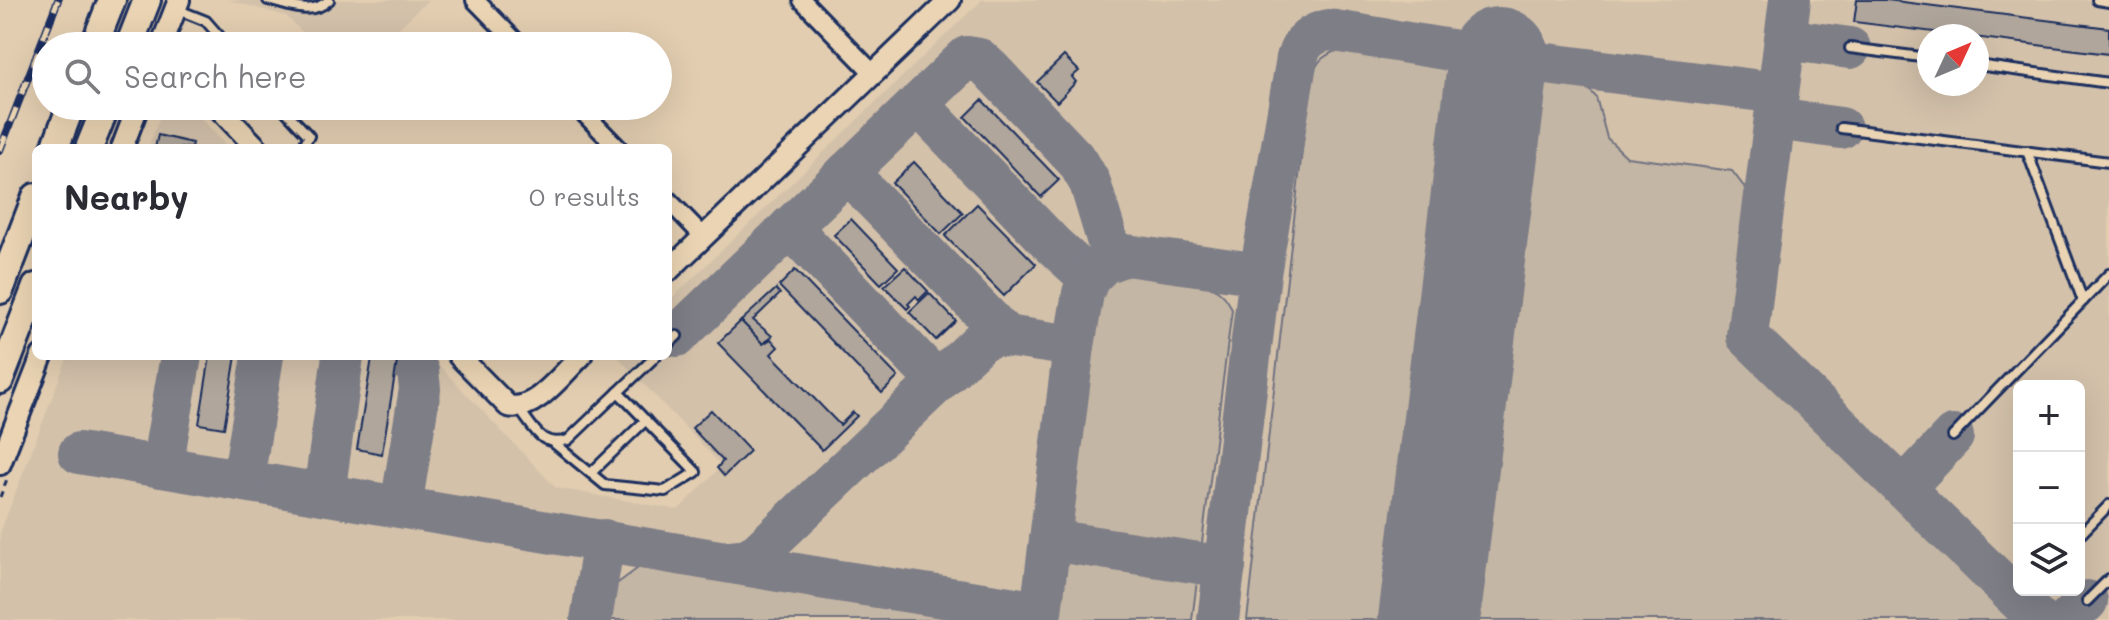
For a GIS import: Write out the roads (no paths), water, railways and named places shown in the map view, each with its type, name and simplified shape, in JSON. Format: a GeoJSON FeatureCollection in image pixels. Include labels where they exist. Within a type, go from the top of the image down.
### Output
{"type":"FeatureCollection","features":[{"type":"Feature","properties":{"kind":"highway"},"geometry":{"type":"LineString","coordinates":[[99,32],[112,0]]}},
{"type":"Feature","properties":{"kind":"highway"},"geometry":{"type":"LineString","coordinates":[[134,32],[147,0]]}},
{"type":"Feature","properties":{"kind":"highway"},"geometry":{"type":"LineString","coordinates":[[57,144],[66,120]]}},
{"type":"Feature","properties":{"kind":"highway"},"geometry":{"type":"LineString","coordinates":[[91,144],[100,120]]}},
{"type":"Feature","properties":{"kind":"highway"},"geometry":{"type":"LineString","coordinates":[[0,290],[32,207]]}},
{"type":"Feature","properties":{"kind":"highway"},"geometry":{"type":"LineString","coordinates":[[0,380],[32,297]]}},
{"type":"Feature","properties":{"kind":"street"},"geometry":{"type":"LineString","coordinates":[[475,0],[506,32]]}},
{"type":"Feature","properties":{"kind":"street"},"geometry":{"type":"LineString","coordinates":[[802,0],[873,73]]}},
{"type":"Feature","properties":{"kind":"street"},"geometry":{"type":"LineString","coordinates":[[672,267],[950,0]]}},
{"type":"Feature","properties":{"kind":"street"},"geometry":{"type":"LineString","coordinates":[[166,32],[177,4]]}},
{"type":"Feature","properties":{"kind":"street"},"geometry":{"type":"LineString","coordinates":[[124,144],[133,120]]}},
{"type":"Feature","properties":{"kind":"street"},"geometry":{"type":"LineString","coordinates":[[230,120],[253,144]]}},
{"type":"Feature","properties":{"kind":"street"},"geometry":{"type":"LineString","coordinates":[[591,120],[614,144]]}},
{"type":"Feature","properties":{"kind":"street"},"geometry":{"type":"LineString","coordinates":[[672,204],[704,237]]}},
{"type":"Feature","properties":{"kind":"street"},"geometry":{"type":"LineString","coordinates":[[0,464],[40,360]]}},
{"type":"Feature","properties":{"kind":"street"},"geometry":{"type":"LineString","coordinates":[[463,360],[508,406],[518,409],[531,404],[577,360]]}},
{"type":"Feature","properties":{"kind":"lane"},"geometry":{"type":"LineString","coordinates":[[268,0],[309,11],[329,0]]}},
{"type":"Feature","properties":{"kind":"lane"},"geometry":{"type":"LineString","coordinates":[[2097,0],[2109,2]]}},
{"type":"Feature","properties":{"kind":"lane"},"geometry":{"type":"LineString","coordinates":[[177,4],[206,21],[216,32]]}},
{"type":"Feature","properties":{"kind":"lane"},"geometry":{"type":"LineString","coordinates":[[1850,48],[1917,56]]}},
{"type":"Feature","properties":{"kind":"lane"},"geometry":{"type":"LineString","coordinates":[[1989,67],[2109,83]]}},
{"type":"Feature","properties":{"kind":"lane"},"geometry":{"type":"LineString","coordinates":[[294,120],[309,136],[304,144]]}},
{"type":"Feature","properties":{"kind":"lane"},"geometry":{"type":"LineString","coordinates":[[1841,128],[2109,162]]}},
{"type":"Feature","properties":{"kind":"lane"},"geometry":{"type":"LineString","coordinates":[[2027,151],[2083,301]]}},
{"type":"Feature","properties":{"kind":"lane"},"geometry":{"type":"LineString","coordinates":[[1953,436],[2109,274]]}},
{"type":"Feature","properties":{"kind":"lane"},"geometry":{"type":"LineString","coordinates":[[672,340],[677,336]]}},
{"type":"Feature","properties":{"kind":"lane"},"geometry":{"type":"LineString","coordinates":[[555,444],[568,440],[652,360]]}},
{"type":"Feature","properties":{"kind":"lane"},"geometry":{"type":"LineString","coordinates":[[518,409],[546,442],[555,444],[605,485],[665,491],[696,472],[618,392]]}},
{"type":"Feature","properties":{"kind":"lane"},"geometry":{"type":"LineString","coordinates":[[591,473],[646,420]]}},
{"type":"Feature","properties":{"kind":"lane"},"geometry":{"type":"LineString","coordinates":[[2085,530],[2109,505]]}},
{"type":"Feature","properties":{"kind":"lane"},"geometry":{"type":"LineString","coordinates":[[2087,601],[2109,579]]}},
{"type":"Feature","properties":{"kind":"railway"},"geometry":{"type":"LineString","coordinates":[[46,32],[58,0]]}},
{"type":"Feature","properties":{"kind":"railway"},"geometry":{"type":"LineString","coordinates":[[0,150],[32,67]]}}]}
